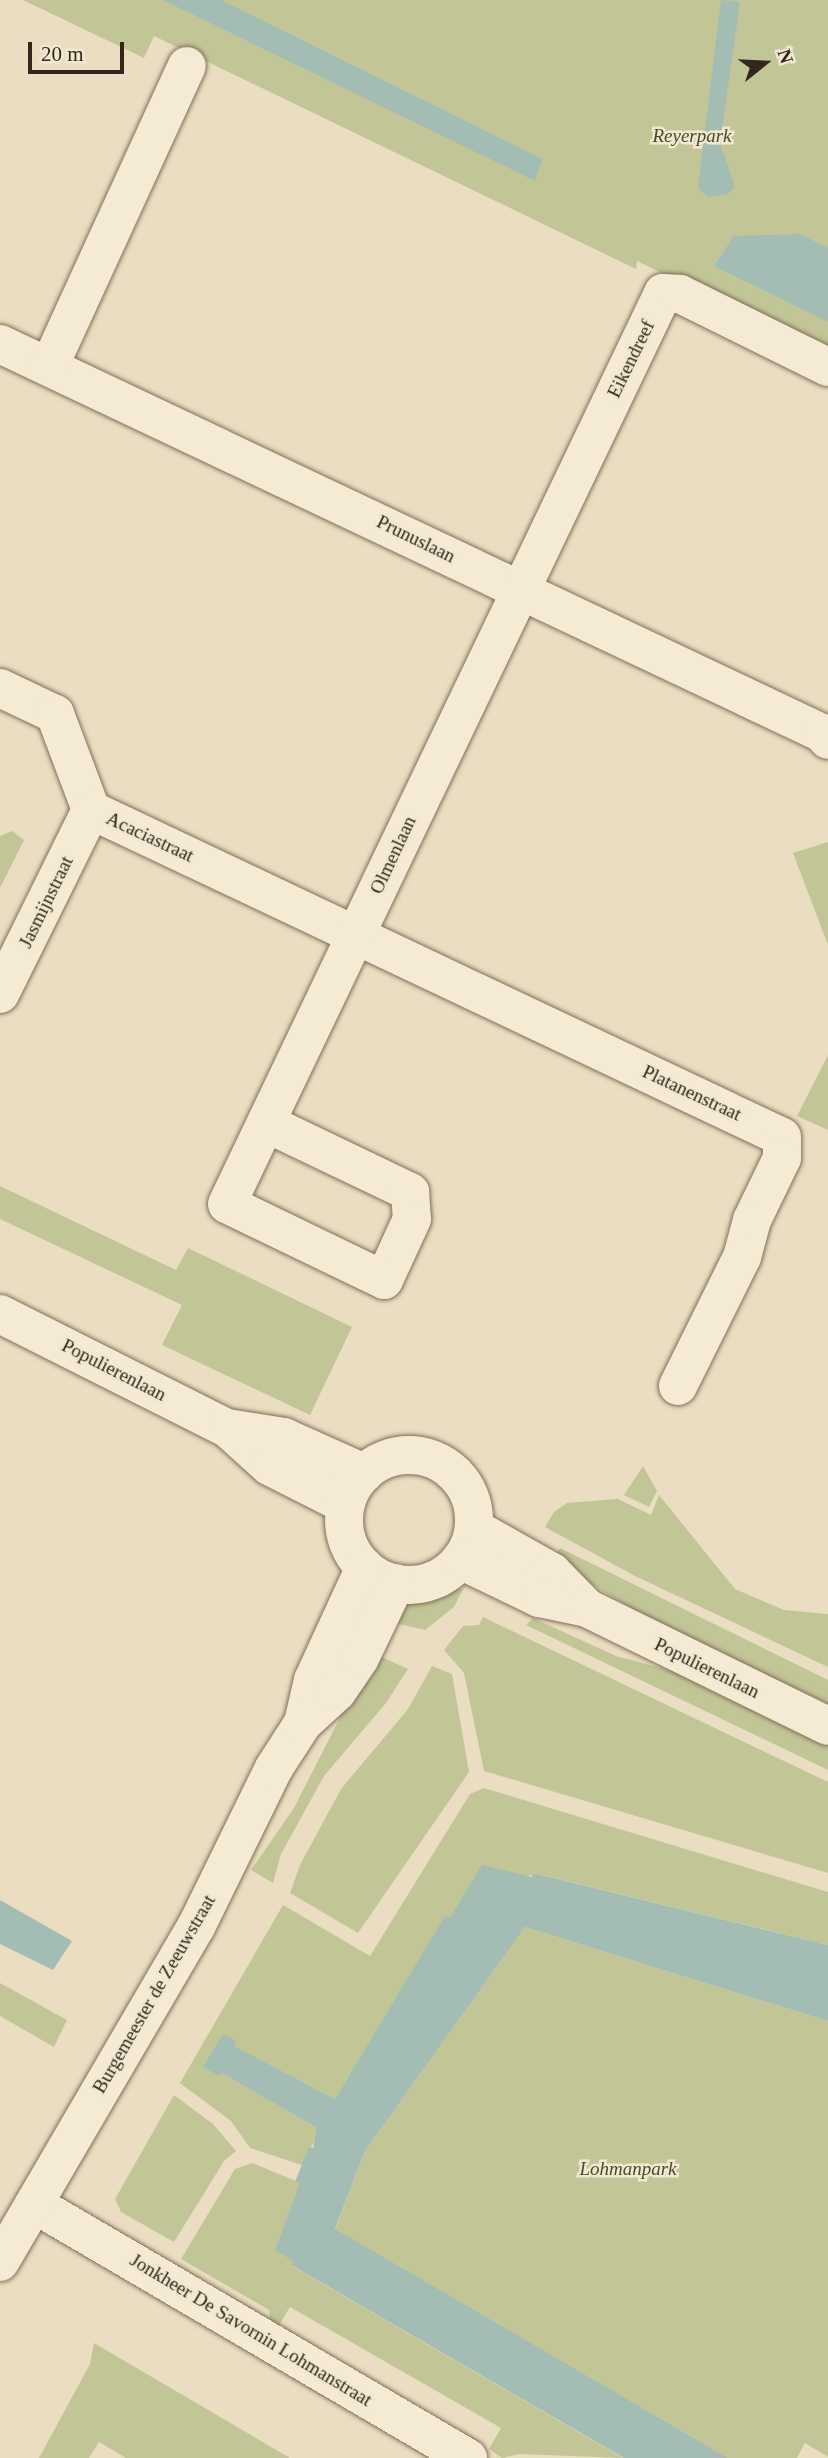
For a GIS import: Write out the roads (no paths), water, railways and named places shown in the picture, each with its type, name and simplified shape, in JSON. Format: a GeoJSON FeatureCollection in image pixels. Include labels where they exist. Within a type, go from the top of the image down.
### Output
{"type":"FeatureCollection","features":[{"type":"Feature","properties":{"kind":"street"},"geometry":{"type":"LineString","coordinates":[[49,367],[187,66]]}},
{"type":"Feature","properties":{"kind":"street","name":"Eikendreef"},"geometry":{"type":"LineString","coordinates":[[520,588],[663,293],[680,294],[828,367]]}},
{"type":"Feature","properties":{"kind":"street","name":"Prunuslaan"},"geometry":{"type":"LineString","coordinates":[[0,344],[520,588],[822,733],[828,740]]}},
{"type":"Feature","properties":{"kind":"street","name":"Olmenlaan"},"geometry":{"type":"LineString","coordinates":[[266,1123],[410,1192],[412,1219],[384,1280],[226,1204],[520,588]]}},
{"type":"Feature","properties":{"kind":"street","name":"Acaciastraat"},"geometry":{"type":"LineString","coordinates":[[0,688],[55,714],[91,810],[356,934]]}},
{"type":"Feature","properties":{"kind":"street","name":"Jasmijnstraat"},"geometry":{"type":"LineString","coordinates":[[0,993],[91,810]]}},
{"type":"Feature","properties":{"kind":"street","name":"Platanenstraat"},"geometry":{"type":"LineString","coordinates":[[356,934],[782,1137],[784,1151],[752,1220],[742,1257],[678,1386]]}},
{"type":"Feature","properties":{"kind":"street","name":"Populierenlaan"},"geometry":{"type":"LineString","coordinates":[[0,1314],[228,1428],[284,1437],[355,1489]]}},
{"type":"Feature","properties":{"kind":"street"},"geometry":{"type":"LineString","coordinates":[[395,1456],[430,1458],[446,1466],[469,1493],[467,1544],[431,1581],[380,1575],[347,1539],[355,1489],[395,1456]]}},
{"type":"Feature","properties":{"kind":"street","name":"Populierenlaan"},"geometry":{"type":"LineString","coordinates":[[467,1544],[552,1572],[587,1608],[828,1726]]}},
{"type":"Feature","properties":{"kind":"street","name":"Burgemeester de Zeeuwstraat"},"geometry":{"type":"LineString","coordinates":[[0,2262],[196,1927],[275,1768],[303,1723],[337,1692],[360,1658],[380,1575]]}},
{"type":"Feature","properties":{"kind":"street","name":"Jonkheer De Savornin Lohmanstraat"},"geometry":{"type":"LineString","coordinates":[[34,2204],[468,2458]]}},
{"type":"Feature","properties":{"kind":"water"},"geometry":{"type":"Polygon","coordinates":[[[163,0],[221,0],[542,159],[535,181],[163,0]]]}},
{"type":"Feature","properties":{"kind":"water"},"geometry":{"type":"Polygon","coordinates":[[[721,0],[740,2],[720,143],[735,187],[728,194],[708,197],[698,187],[721,0]]]}},
{"type":"Feature","properties":{"kind":"water"},"geometry":{"type":"Polygon","coordinates":[[[800,234],[828,248],[828,322],[714,266],[734,236],[800,234]]]}},
{"type":"Feature","properties":{"kind":"water"},"geometry":{"type":"Polygon","coordinates":[[[482,1865],[531,1877],[533,1873],[828,1945],[828,2021],[525,1927],[365,2151],[335,2229],[728,2458],[624,2458],[291,2265],[293,2261],[275,2250],[300,2183],[295,2182],[309,2147],[313,2148],[317,2128],[222,2073],[219,2076],[203,2067],[223,2034],[236,2041],[234,2046],[335,2099],[445,1916],[450,1918],[482,1865]]]}},
{"type":"Feature","properties":{"kind":"water"},"geometry":{"type":"Polygon","coordinates":[[[0,1900],[72,1941],[53,1970],[0,1944],[0,1900]]]}},
{"type":"Feature","properties":{"kind":"park label","name":"Reyerpark"},"geometry":{"type":"Point","coordinates":[692,136]}},
{"type":"Feature","properties":{"kind":"park label","name":"Lohmanpark"},"geometry":{"type":"Point","coordinates":[628,2169]}}]}
